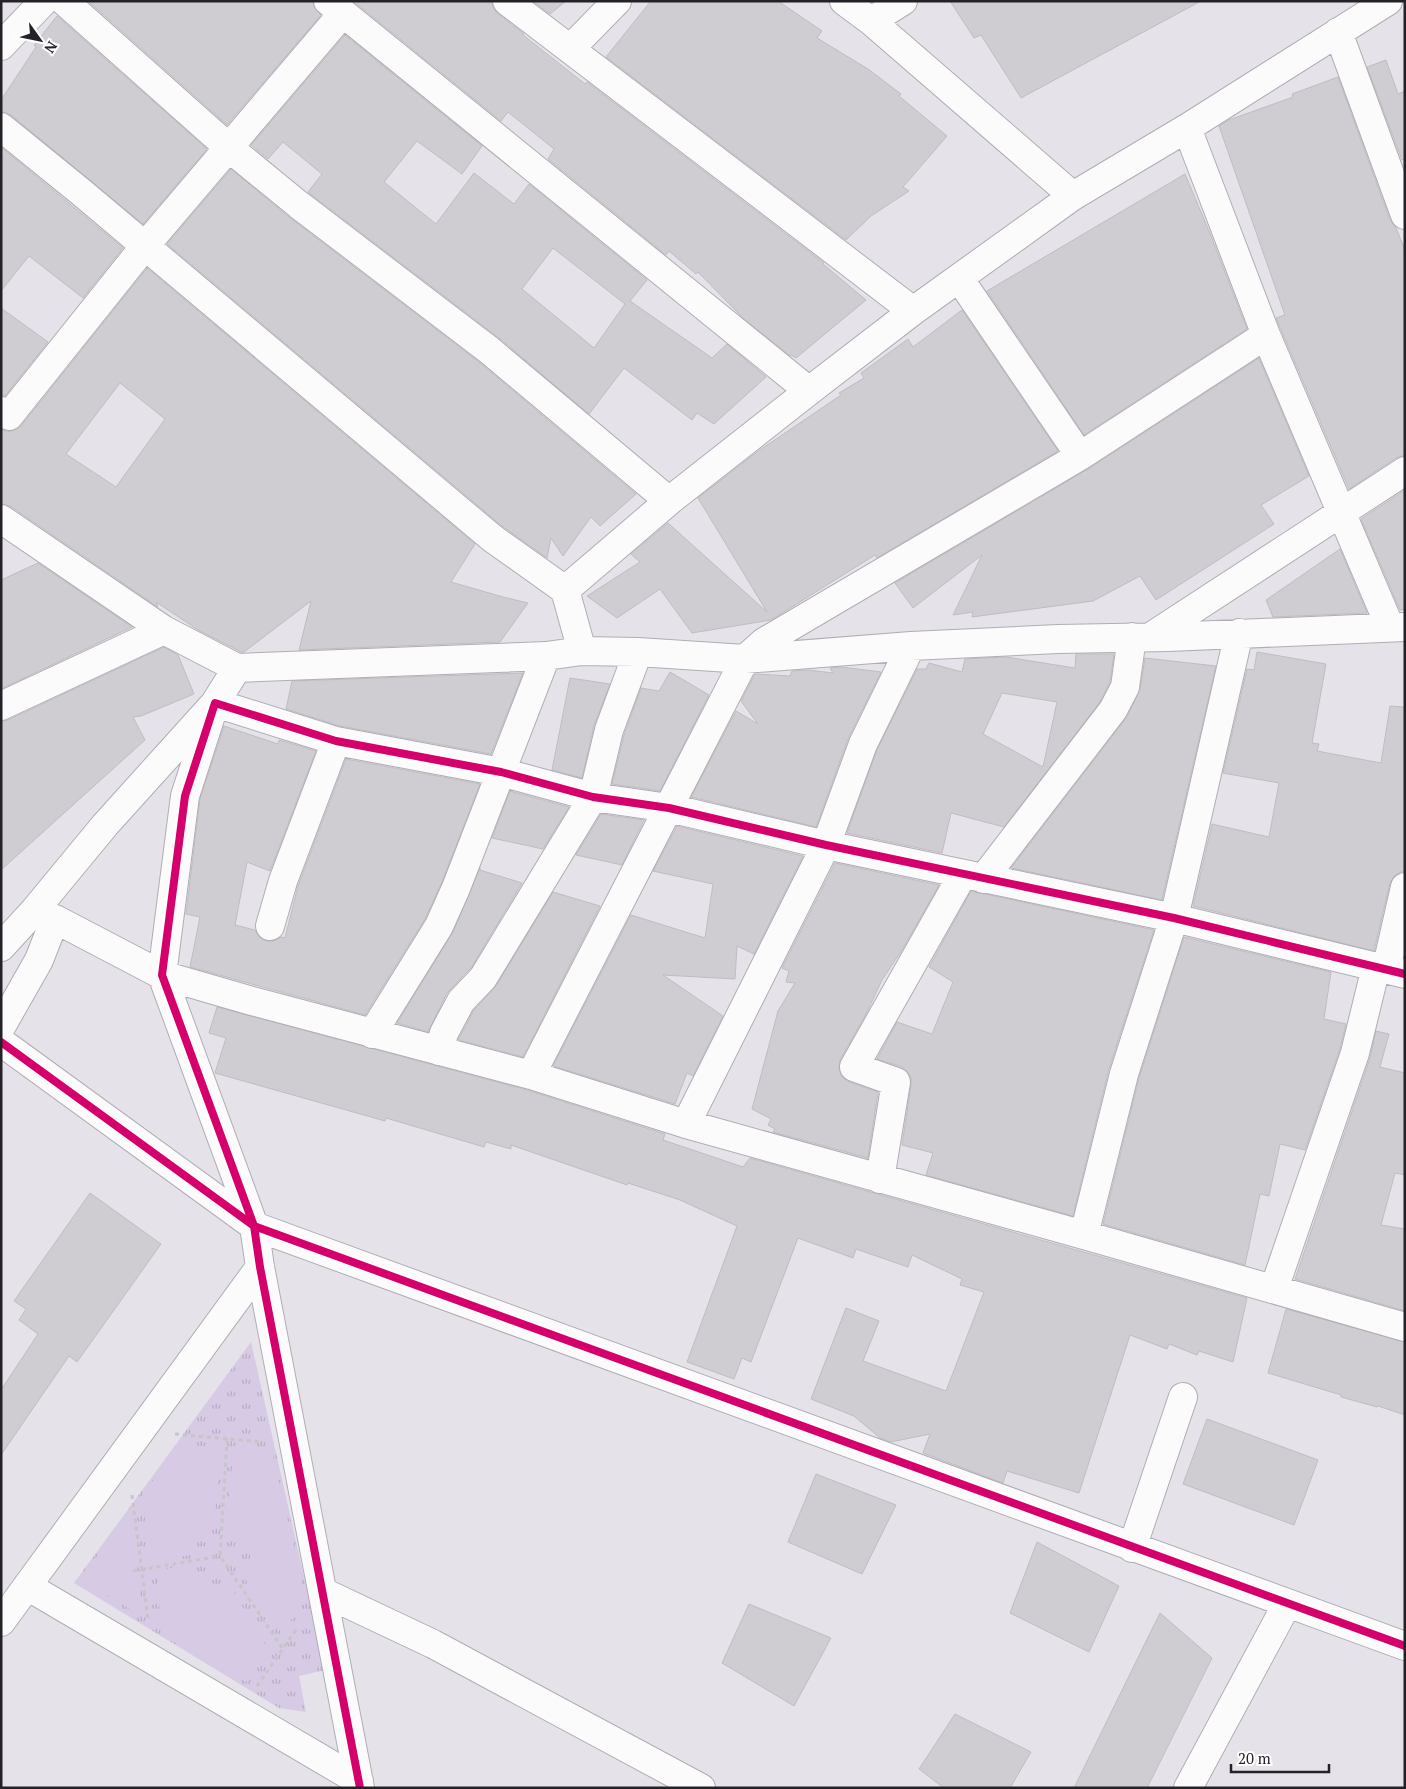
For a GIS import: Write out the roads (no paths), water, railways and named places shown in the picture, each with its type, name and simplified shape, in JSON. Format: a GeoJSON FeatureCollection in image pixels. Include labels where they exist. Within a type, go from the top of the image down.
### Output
{"type":"FeatureCollection","features":[{"type":"Feature","properties":{"kind":"street"},"geometry":{"type":"LineString","coordinates":[[1,46],[44,1]]}},
{"type":"Feature","properties":{"kind":"street"},"geometry":{"type":"LineString","coordinates":[[64,1],[228,147],[299,205],[488,350],[669,501]]}},
{"type":"Feature","properties":{"kind":"street"},"geometry":{"type":"LineString","coordinates":[[507,1],[913,311]]}},
{"type":"Feature","properties":{"kind":"street"},"geometry":{"type":"LineString","coordinates":[[570,49],[618,1]]}},
{"type":"Feature","properties":{"kind":"street"},"geometry":{"type":"LineString","coordinates":[[844,1],[871,21],[1074,196]]}},
{"type":"Feature","properties":{"kind":"street"},"geometry":{"type":"LineString","coordinates":[[871,21],[903,1]]}},
{"type":"Feature","properties":{"kind":"street"},"geometry":{"type":"LineString","coordinates":[[565,590],[669,501],[913,311],[959,278],[1074,196],[1388,1]]}},
{"type":"Feature","properties":{"kind":"street"},"geometry":{"type":"LineString","coordinates":[[1,410],[9,416],[144,246],[228,147],[336,7],[809,391]]}},
{"type":"Feature","properties":{"kind":"street"},"geometry":{"type":"LineString","coordinates":[[1338,32],[1405,215]]}},
{"type":"Feature","properties":{"kind":"street"},"geometry":{"type":"LineString","coordinates":[[1,127],[492,538],[565,590],[582,651]]}},
{"type":"Feature","properties":{"kind":"street"},"geometry":{"type":"LineString","coordinates":[[1,519],[164,630],[237,668],[546,656],[582,651],[638,652],[745,659],[911,646],[1397,627],[1341,513],[1266,335],[1186,128]]}},
{"type":"Feature","properties":{"kind":"street"},"geometry":{"type":"LineString","coordinates":[[959,278],[1080,456]]}},
{"type":"Feature","properties":{"kind":"street"},"geometry":{"type":"LineString","coordinates":[[531,1074],[745,659],[764,642],[1080,456],[1266,335]]}},
{"type":"Feature","properties":{"kind":"street"},"geometry":{"type":"LineString","coordinates":[[880,1179],[896,1082],[854,1067],[973,876],[1113,710],[1125,687],[1142,637],[1405,471]]}},
{"type":"Feature","properties":{"kind":"street"},"geometry":{"type":"LineString","coordinates":[[1,706],[164,630]]}},
{"type":"Feature","properties":{"kind":"street"},"geometry":{"type":"LineString","coordinates":[[1084,1235],[1124,1074],[1174,918],[1239,633]]}},
{"type":"Feature","properties":{"kind":"street"},"geometry":{"type":"LineString","coordinates":[[686,1124],[826,845],[863,744],[911,646]]}},
{"type":"Feature","properties":{"kind":"street"},"geometry":{"type":"LineString","coordinates":[[439,1050],[444,1033],[461,1001],[483,978],[593,797],[609,730],[638,652]]}},
{"type":"Feature","properties":{"kind":"street"},"geometry":{"type":"LineString","coordinates":[[372,1034],[439,926],[456,888],[546,656]]}},
{"type":"Feature","properties":{"kind":"street"},"geometry":{"type":"LineString","coordinates":[[1,947],[45,915],[106,825],[215,703],[237,668]]}},
{"type":"Feature","properties":{"kind":"street"},"geometry":{"type":"LineString","coordinates":[[215,703],[336,741],[501,772],[593,797],[669,808],[826,845],[1174,918],[1389,970]]}},
{"type":"Feature","properties":{"kind":"street"},"geometry":{"type":"LineString","coordinates":[[215,703],[185,796],[162,974],[254,1226],[260,1267],[360,1784]]}},
{"type":"Feature","properties":{"kind":"street"},"geometry":{"type":"LineString","coordinates":[[270,926],[283,881],[336,741]]}},
{"type":"Feature","properties":{"kind":"street"},"geometry":{"type":"LineString","coordinates":[[1274,1289],[1355,1053],[1389,970],[1405,887]]}},
{"type":"Feature","properties":{"kind":"street"},"geometry":{"type":"LineString","coordinates":[[45,915],[162,974],[252,1002],[531,1074],[686,1124],[1405,1327]]}},
{"type":"Feature","properties":{"kind":"street"},"geometry":{"type":"LineString","coordinates":[[1,1027],[39,960],[45,915]]}},
{"type":"Feature","properties":{"kind":"street"},"geometry":{"type":"LineString","coordinates":[[1,1042],[254,1226],[1132,1548],[1405,1646]]}},
{"type":"Feature","properties":{"kind":"street"},"geometry":{"type":"LineString","coordinates":[[1,1622],[260,1267]]}},
{"type":"Feature","properties":{"kind":"street"},"geometry":{"type":"LineString","coordinates":[[1132,1548],[1184,1397]]}},
{"type":"Feature","properties":{"kind":"street"},"geometry":{"type":"LineString","coordinates":[[27,1586],[360,1784]]}},
{"type":"Feature","properties":{"kind":"street"},"geometry":{"type":"LineString","coordinates":[[322,1592],[433,1644],[702,1788]]}},
{"type":"Feature","properties":{"kind":"street"},"geometry":{"type":"LineString","coordinates":[[1188,1788],[1287,1604]]}}]}
